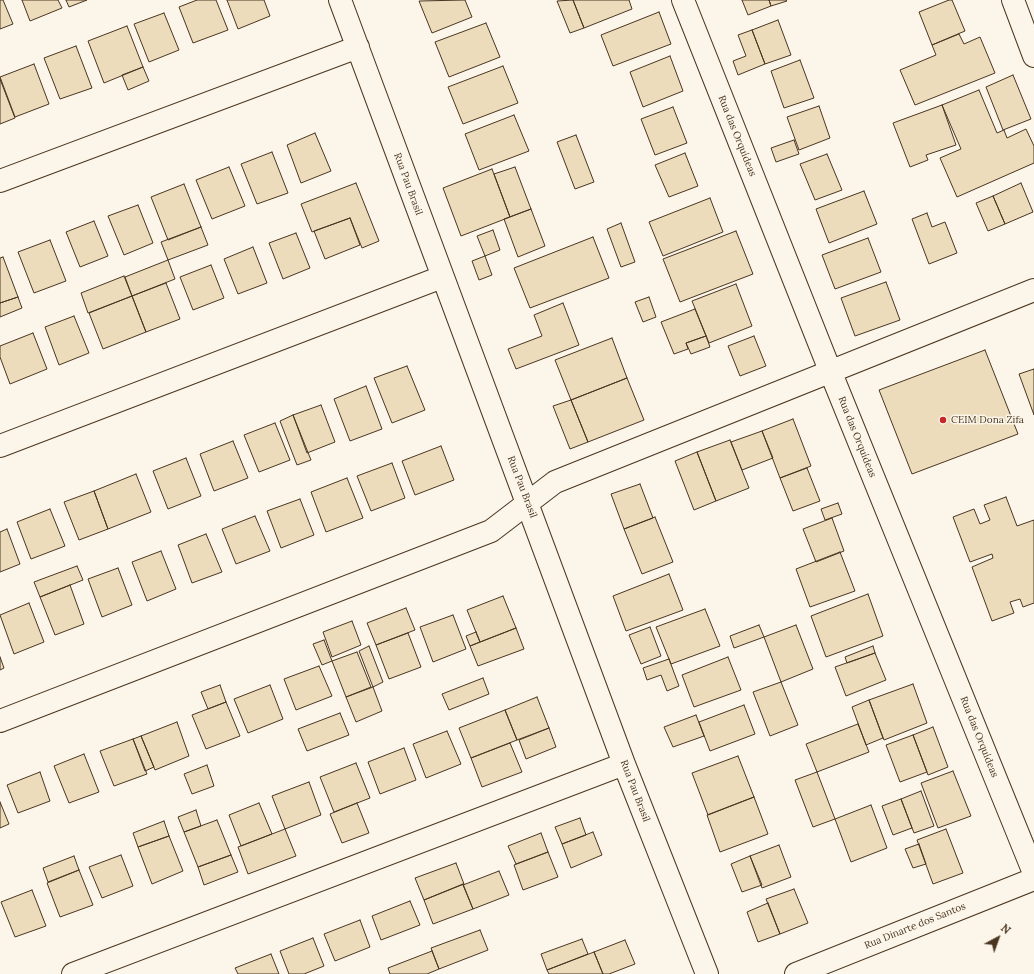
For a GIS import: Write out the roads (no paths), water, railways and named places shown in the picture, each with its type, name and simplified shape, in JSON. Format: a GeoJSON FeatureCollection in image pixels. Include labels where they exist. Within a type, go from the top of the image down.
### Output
{"type":"FeatureCollection","features":[{"type":"Feature","properties":{"kind":"street","name":"Rua Pau Brasil"},"geometry":{"type":"LineString","coordinates":[[340,0],[442,277],[528,502],[624,764],[707,974]]}},
{"type":"Feature","properties":{"kind":"street","name":"Rua das Orquídeas"},"geometry":{"type":"LineString","coordinates":[[683,0],[831,373],[1034,873]]}},
{"type":"Feature","properties":{"kind":"street"},"geometry":{"type":"LineString","coordinates":[[1012,0],[1034,56]]}},
{"type":"Feature","properties":{"kind":"street"},"geometry":{"type":"LineString","coordinates":[[0,181],[358,47]]}},
{"type":"Feature","properties":{"kind":"street"},"geometry":{"type":"LineString","coordinates":[[0,446],[442,277]]}},
{"type":"Feature","properties":{"kind":"street"},"geometry":{"type":"LineString","coordinates":[[0,721],[491,531],[555,482],[831,373],[1034,290]]}},
{"type":"Feature","properties":{"kind":"street"},"geometry":{"type":"LineString","coordinates":[[74,974],[624,764]]}},
{"type":"Feature","properties":{"kind":"street","name":"Rua Dinarte dos Santos"},"geometry":{"type":"LineString","coordinates":[[796,974],[1034,879]]}},
{"type":"Feature","properties":{"kind":"place","name":"CEIM Dona Zifa"},"geometry":{"type":"Point","coordinates":[943,420]}}]}
